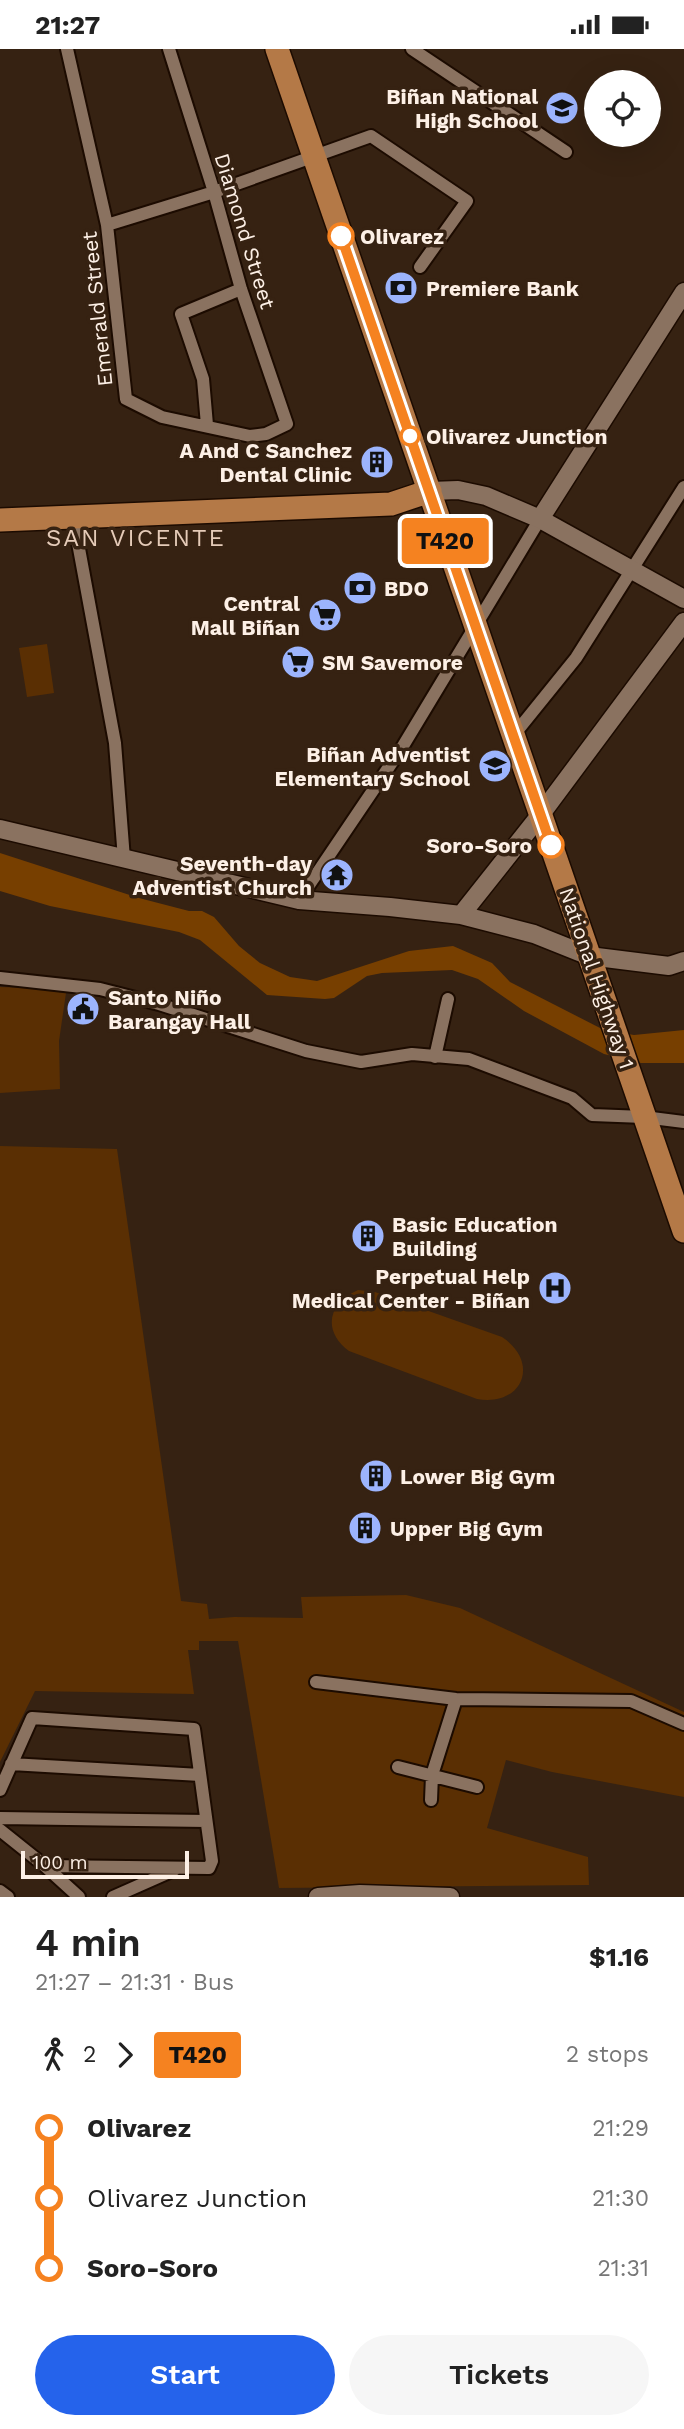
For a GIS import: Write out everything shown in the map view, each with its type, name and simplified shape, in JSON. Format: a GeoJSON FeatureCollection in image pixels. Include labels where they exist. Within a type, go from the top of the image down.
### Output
{"type":"FeatureCollection","features":[{"type":"Feature","properties":{"kind":"highway","name":"National Highway 1"},"geometry":{"type":"LineString","coordinates":[[277,49],[684,1231]]}},
{"type":"Feature","properties":{"kind":"highway"},"geometry":{"type":"LineString","coordinates":[[0,520],[391,504],[430,491]]}},
{"type":"Feature","properties":{"kind":"street","name":"Emerald Street"},"geometry":{"type":"LineString","coordinates":[[67,49],[107,225],[126,399],[162,417],[250,436],[266,434],[287,424]]}},
{"type":"Feature","properties":{"kind":"street","name":"Diamond Street"},"geometry":{"type":"LineString","coordinates":[[169,49],[241,289],[287,424]]}},
{"type":"Feature","properties":{"kind":"street"},"geometry":{"type":"LineString","coordinates":[[412,49],[566,152]]}},
{"type":"Feature","properties":{"kind":"street"},"geometry":{"type":"LineString","coordinates":[[107,225],[214,193],[372,135],[467,201],[421,267]]}},
{"type":"Feature","properties":{"kind":"street"},"geometry":{"type":"LineString","coordinates":[[207,425],[203,379],[181,314],[241,289]]}},
{"type":"Feature","properties":{"kind":"street"},"geometry":{"type":"LineString","coordinates":[[299,900],[403,746],[540,519],[684,292]]}},
{"type":"Feature","properties":{"kind":"street"},"geometry":{"type":"LineString","coordinates":[[513,736],[576,658],[684,487]]}},
{"type":"Feature","properties":{"kind":"street"},"geometry":{"type":"LineString","coordinates":[[430,491],[458,490],[486,496],[540,519],[684,599]]}},
{"type":"Feature","properties":{"kind":"street"},"geometry":{"type":"LineString","coordinates":[[73,516],[115,743],[124,859]]}},
{"type":"Feature","properties":{"kind":"street"},"geometry":{"type":"LineString","coordinates":[[461,915],[541,814],[684,622]]}},
{"type":"Feature","properties":{"kind":"street"},"geometry":{"type":"LineString","coordinates":[[0,829],[299,900],[461,915],[534,935],[589,956],[669,966],[684,961]]}},
{"type":"Feature","properties":{"kind":"street"},"geometry":{"type":"LineString","coordinates":[[0,978],[100,989],[159,1004],[306,1051],[361,1062],[412,1054],[469,1059],[572,1098],[592,1115],[684,1122]]}},
{"type":"Feature","properties":{"kind":"street"},"geometry":{"type":"LineString","coordinates":[[435,1057],[447,999]]}},
{"type":"Feature","properties":{"kind":"street"},"geometry":{"type":"LineString","coordinates":[[316,1682],[456,1699],[631,1701],[684,1724]]}},
{"type":"Feature","properties":{"kind":"street"},"geometry":{"type":"LineString","coordinates":[[431,1800],[432,1775],[456,1699]]}},
{"type":"Feature","properties":{"kind":"street"},"geometry":{"type":"LineString","coordinates":[[0,1790],[32,1718],[194,1729],[212,1861],[209,1868],[45,1865]]}},
{"type":"Feature","properties":{"kind":"street"},"geometry":{"type":"LineString","coordinates":[[11,1764],[200,1775]]}},
{"type":"Feature","properties":{"kind":"street"},"geometry":{"type":"LineString","coordinates":[[398,1767],[477,1787]]}},
{"type":"Feature","properties":{"kind":"street"},"geometry":{"type":"LineString","coordinates":[[0,1818],[206,1821]]}},
{"type":"Feature","properties":{"kind":"street"},"geometry":{"type":"LineString","coordinates":[[0,1830],[45,1865],[79,1897]]}},
{"type":"Feature","properties":{"kind":"street"},"geometry":{"type":"LineString","coordinates":[[113,1897],[178,1868]]}},
{"type":"Feature","properties":{"kind":"street"},"geometry":{"type":"LineString","coordinates":[[0,1891],[8,1897]]}},
{"type":"Feature","properties":{"kind":"street"},"geometry":{"type":"LineString","coordinates":[[318,1897],[360,1894],[450,1897]]}},
{"type":"Feature","properties":{"kind":"shaded area"},"geometry":{"type":"Polygon","coordinates":[[[47,644],[54,693],[27,697],[19,648],[47,644]]]}},
{"type":"Feature","properties":{"kind":"shaded area"},"geometry":{"type":"Polygon","coordinates":[[[0,853],[139,898],[189,911],[202,911],[214,917],[239,946],[260,963],[290,977],[317,981],[409,951],[453,946],[492,963],[510,982],[604,1030],[634,1035],[684,1030],[684,1063],[641,1063],[604,1054],[524,1011],[478,979],[452,970],[367,976],[334,998],[267,995],[200,940],[179,932],[50,906],[0,891],[0,853]]]}},
{"type":"Feature","properties":{"kind":"shaded area"},"geometry":{"type":"Polygon","coordinates":[[[0,987],[66,993],[59,1041],[60,1089],[0,1093],[0,987]]]}},
{"type":"Feature","properties":{"kind":"shaded area"},"geometry":{"type":"Polygon","coordinates":[[[0,1146],[117,1149],[181,1601],[207,1604],[209,1619],[303,1618],[301,1597],[406,1595],[460,1608],[684,1712],[684,1797],[552,1772],[506,1760],[487,1828],[588,1857],[589,1885],[279,1888],[238,1641],[199,1641],[199,1650],[188,1650],[194,1694],[35,1691],[0,1762],[0,1146]]]}},
{"type":"Feature","properties":{"kind":"shaded area"},"geometry":{"type":"Polygon","coordinates":[[[358,1290],[375,1292],[502,1337],[514,1347],[521,1359],[521,1381],[515,1390],[505,1396],[493,1400],[477,1399],[349,1351],[335,1335],[332,1318],[340,1302],[358,1290]]]}},
{"type":"Feature","properties":{"kind":"bus line","name":"T420"},"geometry":{"type":"LineString","coordinates":[[341,236],[551,845]]}},
{"type":"Feature","properties":{"kind":"place","name":"Biñan National High School"},"geometry":{"type":"Point","coordinates":[562,108]}},
{"type":"Feature","properties":{"kind":"place","name":"Olivarez"},"geometry":{"type":"Point","coordinates":[341,236]}},
{"type":"Feature","properties":{"kind":"place","name":"Premiere Bank"},"geometry":{"type":"Point","coordinates":[401,288]}},
{"type":"Feature","properties":{"kind":"place","name":"Olivarez Junction"},"geometry":{"type":"Point","coordinates":[410,436]}},
{"type":"Feature","properties":{"kind":"place","name":"A And C Sanchez Dental Clinic"},"geometry":{"type":"Point","coordinates":[377,462]}},
{"type":"Feature","properties":{"kind":"place","name":"BDO"},"geometry":{"type":"Point","coordinates":[360,588]}},
{"type":"Feature","properties":{"kind":"place","name":"Central Mall Biñan"},"geometry":{"type":"Point","coordinates":[325,615]}},
{"type":"Feature","properties":{"kind":"place","name":"SM Savemore"},"geometry":{"type":"Point","coordinates":[298,662]}},
{"type":"Feature","properties":{"kind":"place","name":"Biñan Adventist Elementary School"},"geometry":{"type":"Point","coordinates":[495,766]}},
{"type":"Feature","properties":{"kind":"place","name":"Soro-Soro"},"geometry":{"type":"Point","coordinates":[551,845]}},
{"type":"Feature","properties":{"kind":"place","name":"Seventh-day Adventist Church"},"geometry":{"type":"Point","coordinates":[337,875]}},
{"type":"Feature","properties":{"kind":"place","name":"Santo Niño Barangay Hall"},"geometry":{"type":"Point","coordinates":[83,1009]}},
{"type":"Feature","properties":{"kind":"place","name":"Basic Education Building"},"geometry":{"type":"Point","coordinates":[368,1236]}},
{"type":"Feature","properties":{"kind":"place","name":"Perpetual Help Medical Center - Biñan"},"geometry":{"type":"Point","coordinates":[555,1288]}},
{"type":"Feature","properties":{"kind":"place","name":"Lower Big Gym"},"geometry":{"type":"Point","coordinates":[376,1476]}},
{"type":"Feature","properties":{"kind":"place","name":"Upper Big Gym"},"geometry":{"type":"Point","coordinates":[365,1528]}},
{"type":"Feature","properties":{"kind":"district","name":"SAN VICENTE"},"geometry":{"type":"Point","coordinates":[136,538]}}]}
